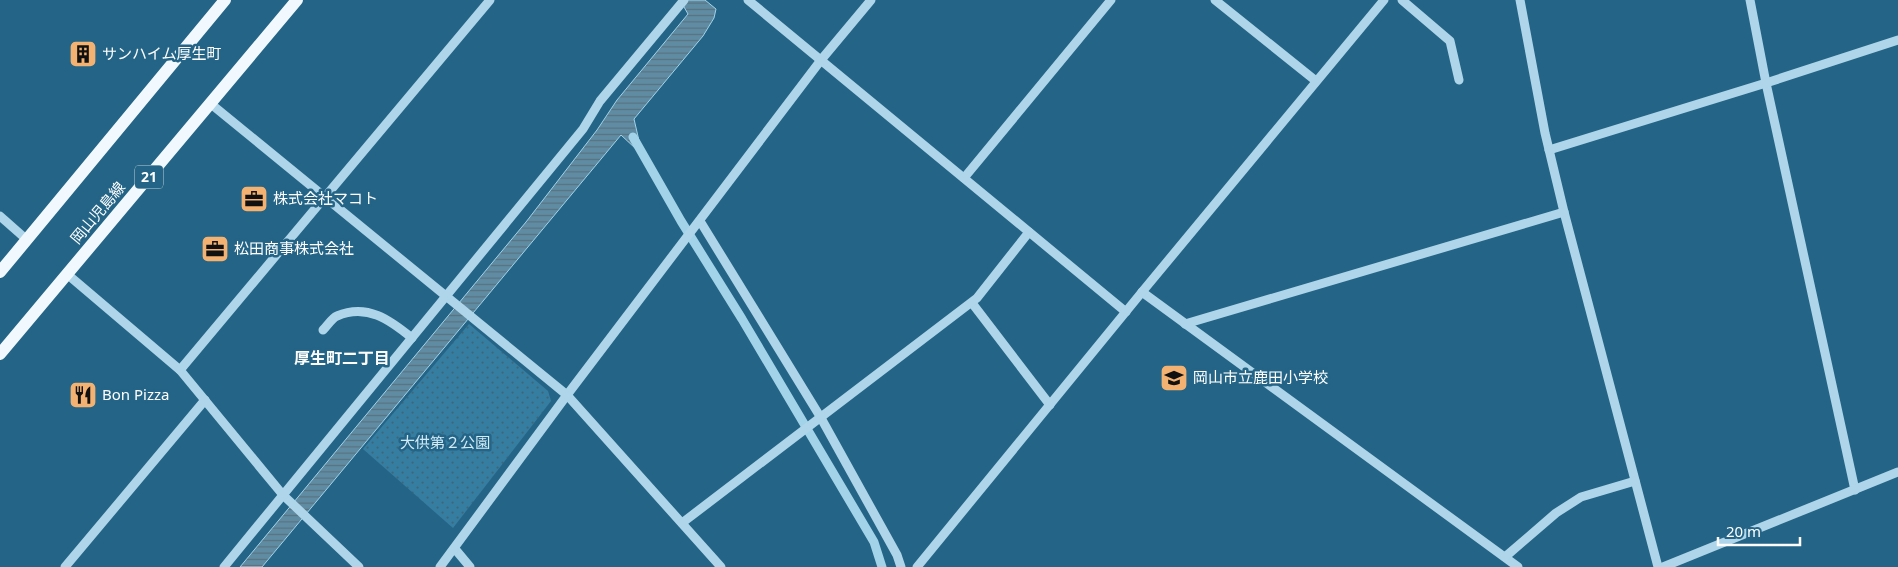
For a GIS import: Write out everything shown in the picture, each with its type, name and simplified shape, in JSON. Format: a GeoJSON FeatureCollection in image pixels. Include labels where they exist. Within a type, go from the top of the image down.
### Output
{"type":"FeatureCollection","features":[{"type":"Feature","properties":{"kind":"main road"},"geometry":{"type":"LineString","coordinates":[[0,272],[225,0]]}},
{"type":"Feature","properties":{"kind":"main road","name":"岡山児島線"},"geometry":{"type":"LineString","coordinates":[[0,354],[297,0]]}},
{"type":"Feature","properties":{"kind":"street"},"geometry":{"type":"LineString","coordinates":[[180,370],[490,0]]}},
{"type":"Feature","properties":{"kind":"street"},"geometry":{"type":"LineString","coordinates":[[748,0],[1126,312]]}},
{"type":"Feature","properties":{"kind":"street"},"geometry":{"type":"LineString","coordinates":[[440,567],[821,60],[870,0]]}},
{"type":"Feature","properties":{"kind":"street"},"geometry":{"type":"LineString","coordinates":[[964,178],[1111,0]]}},
{"type":"Feature","properties":{"kind":"street"},"geometry":{"type":"LineString","coordinates":[[1215,0],[1316,81]]}},
{"type":"Feature","properties":{"kind":"street"},"geometry":{"type":"LineString","coordinates":[[917,567],[1384,0]]}},
{"type":"Feature","properties":{"kind":"street"},"geometry":{"type":"LineString","coordinates":[[1402,0],[1450,40],[1459,80]]}},
{"type":"Feature","properties":{"kind":"street"},"geometry":{"type":"LineString","coordinates":[[1520,0],[1549,150],[1564,212],[1658,567]]}},
{"type":"Feature","properties":{"kind":"street"},"geometry":{"type":"LineString","coordinates":[[1750,0],[1766,84],[1855,490]]}},
{"type":"Feature","properties":{"kind":"street"},"geometry":{"type":"LineString","coordinates":[[224,567],[287,498],[412,338],[450,299],[583,130],[600,101],[681,3]]}},
{"type":"Feature","properties":{"kind":"street"},"geometry":{"type":"LineString","coordinates":[[1549,150],[1766,84],[1898,40]]}},
{"type":"Feature","properties":{"kind":"street"},"geometry":{"type":"LineString","coordinates":[[211,104],[567,396],[720,567]]}},
{"type":"Feature","properties":{"kind":"street"},"geometry":{"type":"LineString","coordinates":[[1185,324],[1564,212]]}},
{"type":"Feature","properties":{"kind":"street"},"geometry":{"type":"LineString","coordinates":[[0,216],[26,239]]}},
{"type":"Feature","properties":{"kind":"street"},"geometry":{"type":"LineString","coordinates":[[698,224],[897,555],[900,567]]}},
{"type":"Feature","properties":{"kind":"street"},"geometry":{"type":"LineString","coordinates":[[682,523],[978,298],[1029,232]]}},
{"type":"Feature","properties":{"kind":"street"},"geometry":{"type":"LineString","coordinates":[[67,274],[180,370],[287,498],[359,567]]}},
{"type":"Feature","properties":{"kind":"street"},"geometry":{"type":"LineString","coordinates":[[1142,292],[1518,567]]}},
{"type":"Feature","properties":{"kind":"street"},"geometry":{"type":"LineString","coordinates":[[972,302],[1050,405]]}},
{"type":"Feature","properties":{"kind":"street"},"geometry":{"type":"LineString","coordinates":[[324,330],[336,316],[355,312],[376,313],[393,322],[412,338]]}},
{"type":"Feature","properties":{"kind":"street"},"geometry":{"type":"LineString","coordinates":[[65,567],[205,400]]}},
{"type":"Feature","properties":{"kind":"street"},"geometry":{"type":"LineString","coordinates":[[1663,567],[1898,472]]}},
{"type":"Feature","properties":{"kind":"street"},"geometry":{"type":"LineString","coordinates":[[1505,557],[1556,512],[1581,497],[1635,481]]}},
{"type":"Feature","properties":{"kind":"street"},"geometry":{"type":"LineString","coordinates":[[455,549],[470,567]]}},
{"type":"Feature","properties":{"kind":"green space","name":"大供第２公園"},"geometry":{"type":"Polygon","coordinates":[[[469,324],[548,391],[551,401],[453,528],[363,449],[469,324]]]}},
{"type":"Feature","properties":{"kind":"shaded area"},"geometry":{"type":"Polygon","coordinates":[[[680,0],[705,0],[716,9],[714,18],[703,36],[634,119],[640,145],[636,149],[621,135],[262,567],[240,567],[526,222],[597,130],[617,100],[688,14],[680,0]]]}},
{"type":"Feature","properties":{"kind":"waterway"},"geometry":{"type":"LineString","coordinates":[[633,137],[681,221],[742,319],[874,542],[882,567]]}},
{"type":"Feature","properties":{"kind":"place","name":"サンハイム厚生町"},"geometry":{"type":"Point","coordinates":[83,54]}},
{"type":"Feature","properties":{"kind":"place","name":"株式会社マコト"},"geometry":{"type":"Point","coordinates":[254,199]}},
{"type":"Feature","properties":{"kind":"place","name":"松田商事株式会社"},"geometry":{"type":"Point","coordinates":[215,249]}},
{"type":"Feature","properties":{"kind":"place","name":"岡山市立鹿田小学校"},"geometry":{"type":"Point","coordinates":[1174,378]}},
{"type":"Feature","properties":{"kind":"place","name":"Bon Pizza"},"geometry":{"type":"Point","coordinates":[83,395]}},
{"type":"Feature","properties":{"kind":"district","name":"厚生町二丁目"},"geometry":{"type":"Point","coordinates":[342,358]}}]}
